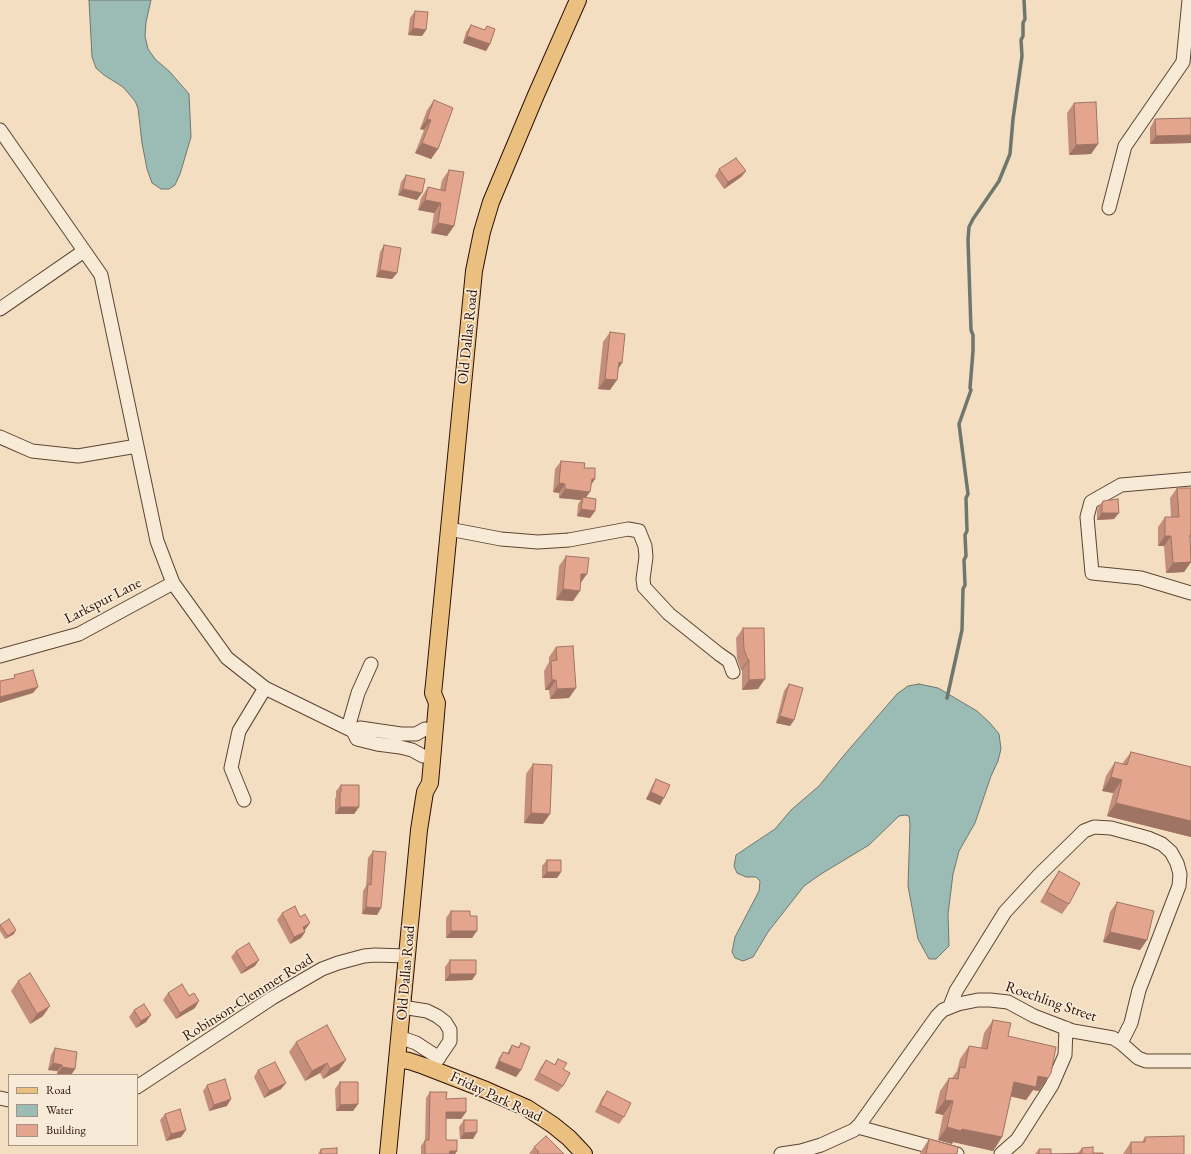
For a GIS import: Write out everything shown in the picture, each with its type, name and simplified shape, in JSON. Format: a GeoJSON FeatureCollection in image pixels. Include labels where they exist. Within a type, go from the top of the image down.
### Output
{"type":"FeatureCollection","features":[{"type":"Feature","properties":{"kind":"main road","name":"Old Dallas Road"},"geometry":{"type":"LineString","coordinates":[[425,792],[421,781],[425,729],[429,700],[433,693],[474,271],[482,232],[498,182],[578,0]]}},
{"type":"Feature","properties":{"kind":"main road","name":"Old Dallas Road"},"geometry":{"type":"LineString","coordinates":[[388,1154],[420,830],[425,792],[430,783],[436,725],[437,703],[433,693]]}},
{"type":"Feature","properties":{"kind":"main road","name":"Friday Park Road"},"geometry":{"type":"LineString","coordinates":[[397,1060],[435,1063],[486,1090],[527,1108],[553,1125],[584,1154]]}},
{"type":"Feature","properties":{"kind":"street"},"geometry":{"type":"LineString","coordinates":[[1109,208],[1125,146],[1183,62],[1189,0]]}},
{"type":"Feature","properties":{"kind":"street"},"geometry":{"type":"LineString","coordinates":[[0,130],[101,275],[157,541],[173,583],[227,658],[265,688],[350,730],[356,739],[412,750],[423,756]]}},
{"type":"Feature","properties":{"kind":"street"},"geometry":{"type":"LineString","coordinates":[[0,309],[84,251]]}},
{"type":"Feature","properties":{"kind":"street"},"geometry":{"type":"LineString","coordinates":[[0,437],[32,451],[78,456],[137,446]]}},
{"type":"Feature","properties":{"kind":"street"},"geometry":{"type":"LineString","coordinates":[[1191,479],[1121,485],[1091,502],[1087,517],[1092,573],[1141,578],[1191,593]]}},
{"type":"Feature","properties":{"kind":"street"},"geometry":{"type":"LineString","coordinates":[[449,529],[501,539],[538,542],[570,540],[628,529],[639,531],[646,546],[643,579],[644,587],[669,614],[729,661],[733,672]]}},
{"type":"Feature","properties":{"kind":"street","name":"Larkspur Lane"},"geometry":{"type":"LineString","coordinates":[[0,656],[79,634],[173,583]]}},
{"type":"Feature","properties":{"kind":"street"},"geometry":{"type":"LineString","coordinates":[[350,730],[358,693],[370,664]]}},
{"type":"Feature","properties":{"kind":"street"},"geometry":{"type":"LineString","coordinates":[[244,800],[231,768],[239,731],[265,688]]}},
{"type":"Feature","properties":{"kind":"street"},"geometry":{"type":"LineString","coordinates":[[350,730],[360,728],[401,734],[416,734],[425,729]]}},
{"type":"Feature","properties":{"kind":"street"},"geometry":{"type":"LineString","coordinates":[[950,1006],[956,991],[1005,912],[1039,875],[1084,831],[1094,827],[1111,828],[1148,838],[1162,844],[1174,857],[1180,874],[1179,886],[1139,990],[1131,1023],[1121,1043]]}},
{"type":"Feature","properties":{"kind":"street","name":"Robinson-Clemmer Road"},"geometry":{"type":"LineString","coordinates":[[138,1086],[272,998],[322,970],[338,963],[364,956],[407,956]]}},
{"type":"Feature","properties":{"kind":"street","name":"Roechling Street"},"geometry":{"type":"LineString","coordinates":[[858,1127],[937,1016],[950,1006],[978,1000],[1000,1000],[1008,1002],[1034,1016],[1073,1031],[1113,1038],[1138,1058],[1146,1061],[1191,1061]]}},
{"type":"Feature","properties":{"kind":"street"},"geometry":{"type":"LineString","coordinates":[[399,1037],[416,1043],[435,1063],[450,1041],[450,1030],[445,1022],[437,1016],[427,1012],[402,1007]]}},
{"type":"Feature","properties":{"kind":"street"},"geometry":{"type":"LineString","coordinates":[[1001,1154],[1017,1140],[1052,1085],[1065,1055],[1066,1028]]}},
{"type":"Feature","properties":{"kind":"street"},"geometry":{"type":"LineString","coordinates":[[781,1154],[801,1151],[821,1145],[847,1134],[858,1127],[957,1154]]}},
{"type":"Feature","properties":{"kind":"water"},"geometry":{"type":"Polygon","coordinates":[[[89,0],[151,0],[146,22],[145,36],[148,49],[155,59],[170,72],[189,94],[191,137],[180,174],[175,185],[169,189],[161,189],[152,183],[147,169],[138,108],[135,101],[123,87],[96,68],[92,57],[89,0]]]}},
{"type":"Feature","properties":{"kind":"water"},"geometry":{"type":"Polygon","coordinates":[[[919,684],[938,688],[977,711],[999,734],[1001,749],[975,823],[959,851],[953,874],[948,914],[949,946],[936,959],[929,959],[918,939],[908,886],[910,825],[909,816],[905,815],[899,816],[869,845],[804,886],[768,932],[753,957],[743,961],[735,958],[732,952],[735,937],[759,891],[760,881],[756,877],[746,877],[737,873],[734,866],[736,855],[775,829],[791,810],[819,786],[897,694],[908,686],[919,684]]]}},
{"type":"Feature","properties":{"kind":"building"},"geometry":{"type":"Polygon","coordinates":[[[415,11],[428,12],[426,30],[413,28],[415,11]]]}},
{"type":"Feature","properties":{"kind":"building"},"geometry":{"type":"Polygon","coordinates":[[[471,25],[485,30],[487,26],[495,29],[490,44],[467,36],[471,25]]]}},
{"type":"Feature","properties":{"kind":"building"},"geometry":{"type":"Polygon","coordinates":[[[434,100],[453,108],[438,149],[422,143],[431,120],[427,119],[434,100]]]}},
{"type":"Feature","properties":{"kind":"building"},"geometry":{"type":"Polygon","coordinates":[[[1096,102],[1098,144],[1076,145],[1074,103],[1096,102]]]}},
{"type":"Feature","properties":{"kind":"building"},"geometry":{"type":"Polygon","coordinates":[[[1191,118],[1191,135],[1156,136],[1155,119],[1191,118]]]}},
{"type":"Feature","properties":{"kind":"building"},"geometry":{"type":"Polygon","coordinates":[[[736,158],[746,171],[728,182],[719,169],[736,158]]]}},
{"type":"Feature","properties":{"kind":"building"},"geometry":{"type":"Polygon","coordinates":[[[449,170],[464,172],[454,226],[438,223],[441,203],[425,200],[428,187],[445,191],[449,170]]]}},
{"type":"Feature","properties":{"kind":"building"},"geometry":{"type":"Polygon","coordinates":[[[406,175],[425,179],[422,193],[403,189],[406,175]]]}},
{"type":"Feature","properties":{"kind":"building"},"geometry":{"type":"Polygon","coordinates":[[[384,245],[401,248],[397,273],[380,270],[384,245]]]}},
{"type":"Feature","properties":{"kind":"building"},"geometry":{"type":"Polygon","coordinates":[[[610,332],[625,334],[622,363],[619,362],[617,380],[605,379],[610,332]]]}},
{"type":"Feature","properties":{"kind":"building"},"geometry":{"type":"Polygon","coordinates":[[[561,461],[585,463],[584,468],[595,468],[595,479],[592,479],[590,492],[565,489],[565,484],[559,483],[561,461]]]}},
{"type":"Feature","properties":{"kind":"building"},"geometry":{"type":"Polygon","coordinates":[[[1177,488],[1191,488],[1191,562],[1173,563],[1171,536],[1165,536],[1165,517],[1179,517],[1177,488]]]}},
{"type":"Feature","properties":{"kind":"building"},"geometry":{"type":"Polygon","coordinates":[[[583,497],[596,499],[595,511],[581,509],[583,497]]]}},
{"type":"Feature","properties":{"kind":"building"},"geometry":{"type":"Polygon","coordinates":[[[1118,499],[1119,513],[1102,513],[1103,501],[1118,499]]]}},
{"type":"Feature","properties":{"kind":"building"},"geometry":{"type":"Polygon","coordinates":[[[566,556],[589,558],[587,574],[581,574],[580,591],[563,589],[566,556]]]}},
{"type":"Feature","properties":{"kind":"building"},"geometry":{"type":"Polygon","coordinates":[[[743,628],[764,628],[765,679],[749,680],[749,660],[744,649],[743,628]]]}},
{"type":"Feature","properties":{"kind":"building"},"geometry":{"type":"Polygon","coordinates":[[[573,646],[576,688],[557,689],[556,680],[552,680],[551,661],[557,660],[556,647],[573,646]]]}},
{"type":"Feature","properties":{"kind":"building"},"geometry":{"type":"Polygon","coordinates":[[[33,670],[38,687],[0,697],[0,681],[15,678],[14,675],[33,670]]]}},
{"type":"Feature","properties":{"kind":"building"},"geometry":{"type":"Polygon","coordinates":[[[789,684],[803,688],[794,720],[780,716],[789,684]]]}},
{"type":"Feature","properties":{"kind":"building"},"geometry":{"type":"Polygon","coordinates":[[[1131,752],[1191,767],[1191,821],[1116,803],[1122,780],[1111,777],[1115,762],[1127,765],[1131,752]]]}},
{"type":"Feature","properties":{"kind":"building"},"geometry":{"type":"Polygon","coordinates":[[[533,764],[552,765],[550,814],[531,813],[533,764]]]}},
{"type":"Feature","properties":{"kind":"building"},"geometry":{"type":"Polygon","coordinates":[[[656,779],[670,785],[664,798],[651,792],[656,779]]]}},
{"type":"Feature","properties":{"kind":"building"},"geometry":{"type":"Polygon","coordinates":[[[341,785],[359,785],[359,807],[340,807],[341,785]]]}},
{"type":"Feature","properties":{"kind":"building"},"geometry":{"type":"Polygon","coordinates":[[[373,851],[386,852],[381,908],[366,907],[368,884],[371,885],[373,851]]]}},
{"type":"Feature","properties":{"kind":"building"},"geometry":{"type":"Polygon","coordinates":[[[547,860],[561,860],[561,872],[547,872],[547,860]]]}},
{"type":"Feature","properties":{"kind":"building"},"geometry":{"type":"Polygon","coordinates":[[[1059,871],[1080,883],[1069,904],[1047,892],[1059,871]]]}},
{"type":"Feature","properties":{"kind":"building"},"geometry":{"type":"Polygon","coordinates":[[[1117,902],[1154,911],[1147,940],[1110,932],[1117,902]]]}},
{"type":"Feature","properties":{"kind":"building"},"geometry":{"type":"Polygon","coordinates":[[[295,906],[300,917],[305,914],[310,923],[303,927],[305,932],[294,937],[282,913],[295,906]]]}},
{"type":"Feature","properties":{"kind":"building"},"geometry":{"type":"Polygon","coordinates":[[[451,911],[470,911],[470,916],[477,916],[477,931],[451,931],[451,911]]]}},
{"type":"Feature","properties":{"kind":"building"},"geometry":{"type":"Polygon","coordinates":[[[9,919],[16,930],[8,936],[0,925],[9,919]]]}},
{"type":"Feature","properties":{"kind":"building"},"geometry":{"type":"Polygon","coordinates":[[[249,943],[259,960],[246,968],[236,951],[249,943]]]}},
{"type":"Feature","properties":{"kind":"building"},"geometry":{"type":"Polygon","coordinates":[[[450,960],[476,960],[476,974],[450,974],[450,960]]]}},
{"type":"Feature","properties":{"kind":"building"},"geometry":{"type":"Polygon","coordinates":[[[30,973],[50,1006],[37,1014],[18,981],[30,973]]]}},
{"type":"Feature","properties":{"kind":"building"},"geometry":{"type":"Polygon","coordinates":[[[182,984],[189,996],[194,993],[199,1001],[180,1013],[168,993],[182,984]]]}},
{"type":"Feature","properties":{"kind":"building"},"geometry":{"type":"Polygon","coordinates":[[[144,1004],[151,1015],[141,1021],[134,1010],[144,1004]]]}},
{"type":"Feature","properties":{"kind":"building"},"geometry":{"type":"Polygon","coordinates":[[[993,1020],[1011,1023],[1008,1036],[1056,1047],[1051,1073],[1048,1078],[1038,1076],[1036,1087],[1014,1082],[1002,1137],[962,1129],[961,1131],[947,1127],[953,1101],[945,1100],[949,1078],[958,1079],[960,1067],[965,1068],[969,1046],[987,1049],[993,1020]]]}},
{"type":"Feature","properties":{"kind":"building"},"geometry":{"type":"Polygon","coordinates":[[[327,1025],[346,1060],[330,1069],[327,1063],[312,1071],[296,1042],[327,1025]]]}},
{"type":"Feature","properties":{"kind":"building"},"geometry":{"type":"Polygon","coordinates":[[[521,1043],[530,1047],[521,1070],[499,1061],[503,1052],[509,1054],[512,1045],[519,1048],[521,1043]]]}},
{"type":"Feature","properties":{"kind":"building"},"geometry":{"type":"Polygon","coordinates":[[[55,1048],[77,1052],[75,1069],[62,1067],[62,1065],[53,1063],[55,1048]]]}},
{"type":"Feature","properties":{"kind":"building"},"geometry":{"type":"Polygon","coordinates":[[[558,1059],[567,1063],[563,1069],[570,1073],[563,1086],[539,1073],[546,1060],[555,1065],[558,1059]]]}},
{"type":"Feature","properties":{"kind":"building"},"geometry":{"type":"Polygon","coordinates":[[[275,1062],[286,1083],[269,1091],[258,1070],[275,1062]]]}},
{"type":"Feature","properties":{"kind":"building"},"geometry":{"type":"Polygon","coordinates":[[[225,1079],[231,1099],[214,1105],[207,1085],[225,1079]]]}},
{"type":"Feature","properties":{"kind":"building"},"geometry":{"type":"Polygon","coordinates":[[[340,1082],[358,1082],[358,1104],[340,1105],[340,1082]]]}},
{"type":"Feature","properties":{"kind":"building"},"geometry":{"type":"Polygon","coordinates":[[[607,1091],[631,1103],[624,1117],[600,1105],[607,1091]]]}},
{"type":"Feature","properties":{"kind":"building"},"geometry":{"type":"Polygon","coordinates":[[[430,1092],[447,1092],[446,1099],[466,1098],[466,1112],[446,1112],[446,1140],[457,1140],[457,1151],[450,1151],[449,1154],[425,1154],[425,1140],[429,1140],[430,1092]]]}},
{"type":"Feature","properties":{"kind":"building"},"geometry":{"type":"Polygon","coordinates":[[[180,1109],[186,1130],[171,1134],[165,1114],[180,1109]]]}},
{"type":"Feature","properties":{"kind":"building"},"geometry":{"type":"Polygon","coordinates":[[[464,1120],[477,1120],[477,1132],[464,1133],[464,1120]]]}},
{"type":"Feature","properties":{"kind":"building"},"geometry":{"type":"Polygon","coordinates":[[[546,1136],[564,1154],[537,1154],[539,1152],[534,1147],[546,1136]]]}},
{"type":"Feature","properties":{"kind":"building"},"geometry":{"type":"Polygon","coordinates":[[[1184,1136],[1184,1154],[1131,1154],[1131,1142],[1145,1142],[1145,1137],[1184,1136]]]}},
{"type":"Feature","properties":{"kind":"building"},"geometry":{"type":"Polygon","coordinates":[[[929,1139],[958,1147],[957,1154],[926,1154],[929,1139]]]}},
{"type":"Feature","properties":{"kind":"building"},"geometry":{"type":"Polygon","coordinates":[[[1093,1147],[1093,1153],[1103,1153],[1103,1154],[1061,1154],[1082,1153],[1082,1148],[1093,1147]]]}},
{"type":"Feature","properties":{"kind":"building"},"geometry":{"type":"Polygon","coordinates":[[[337,1148],[337,1154],[321,1154],[321,1149],[337,1148]]]}},
{"type":"Feature","properties":{"kind":"building"},"geometry":{"type":"Polygon","coordinates":[[[1039,1149],[1051,1149],[1051,1154],[1039,1154],[1039,1149]]]}},
{"type":"Feature","properties":{"kind":"waterway"},"geometry":{"type":"LineString","coordinates":[[947,698],[962,630],[963,589],[965,585],[964,560],[966,556],[965,535],[967,531],[966,498],[968,494],[959,424],[971,390],[973,351],[968,240],[969,227],[999,181],[1010,154],[1013,119],[1022,56],[1021,40],[1023,36],[1023,23],[1025,19],[1024,0]]}}]}
